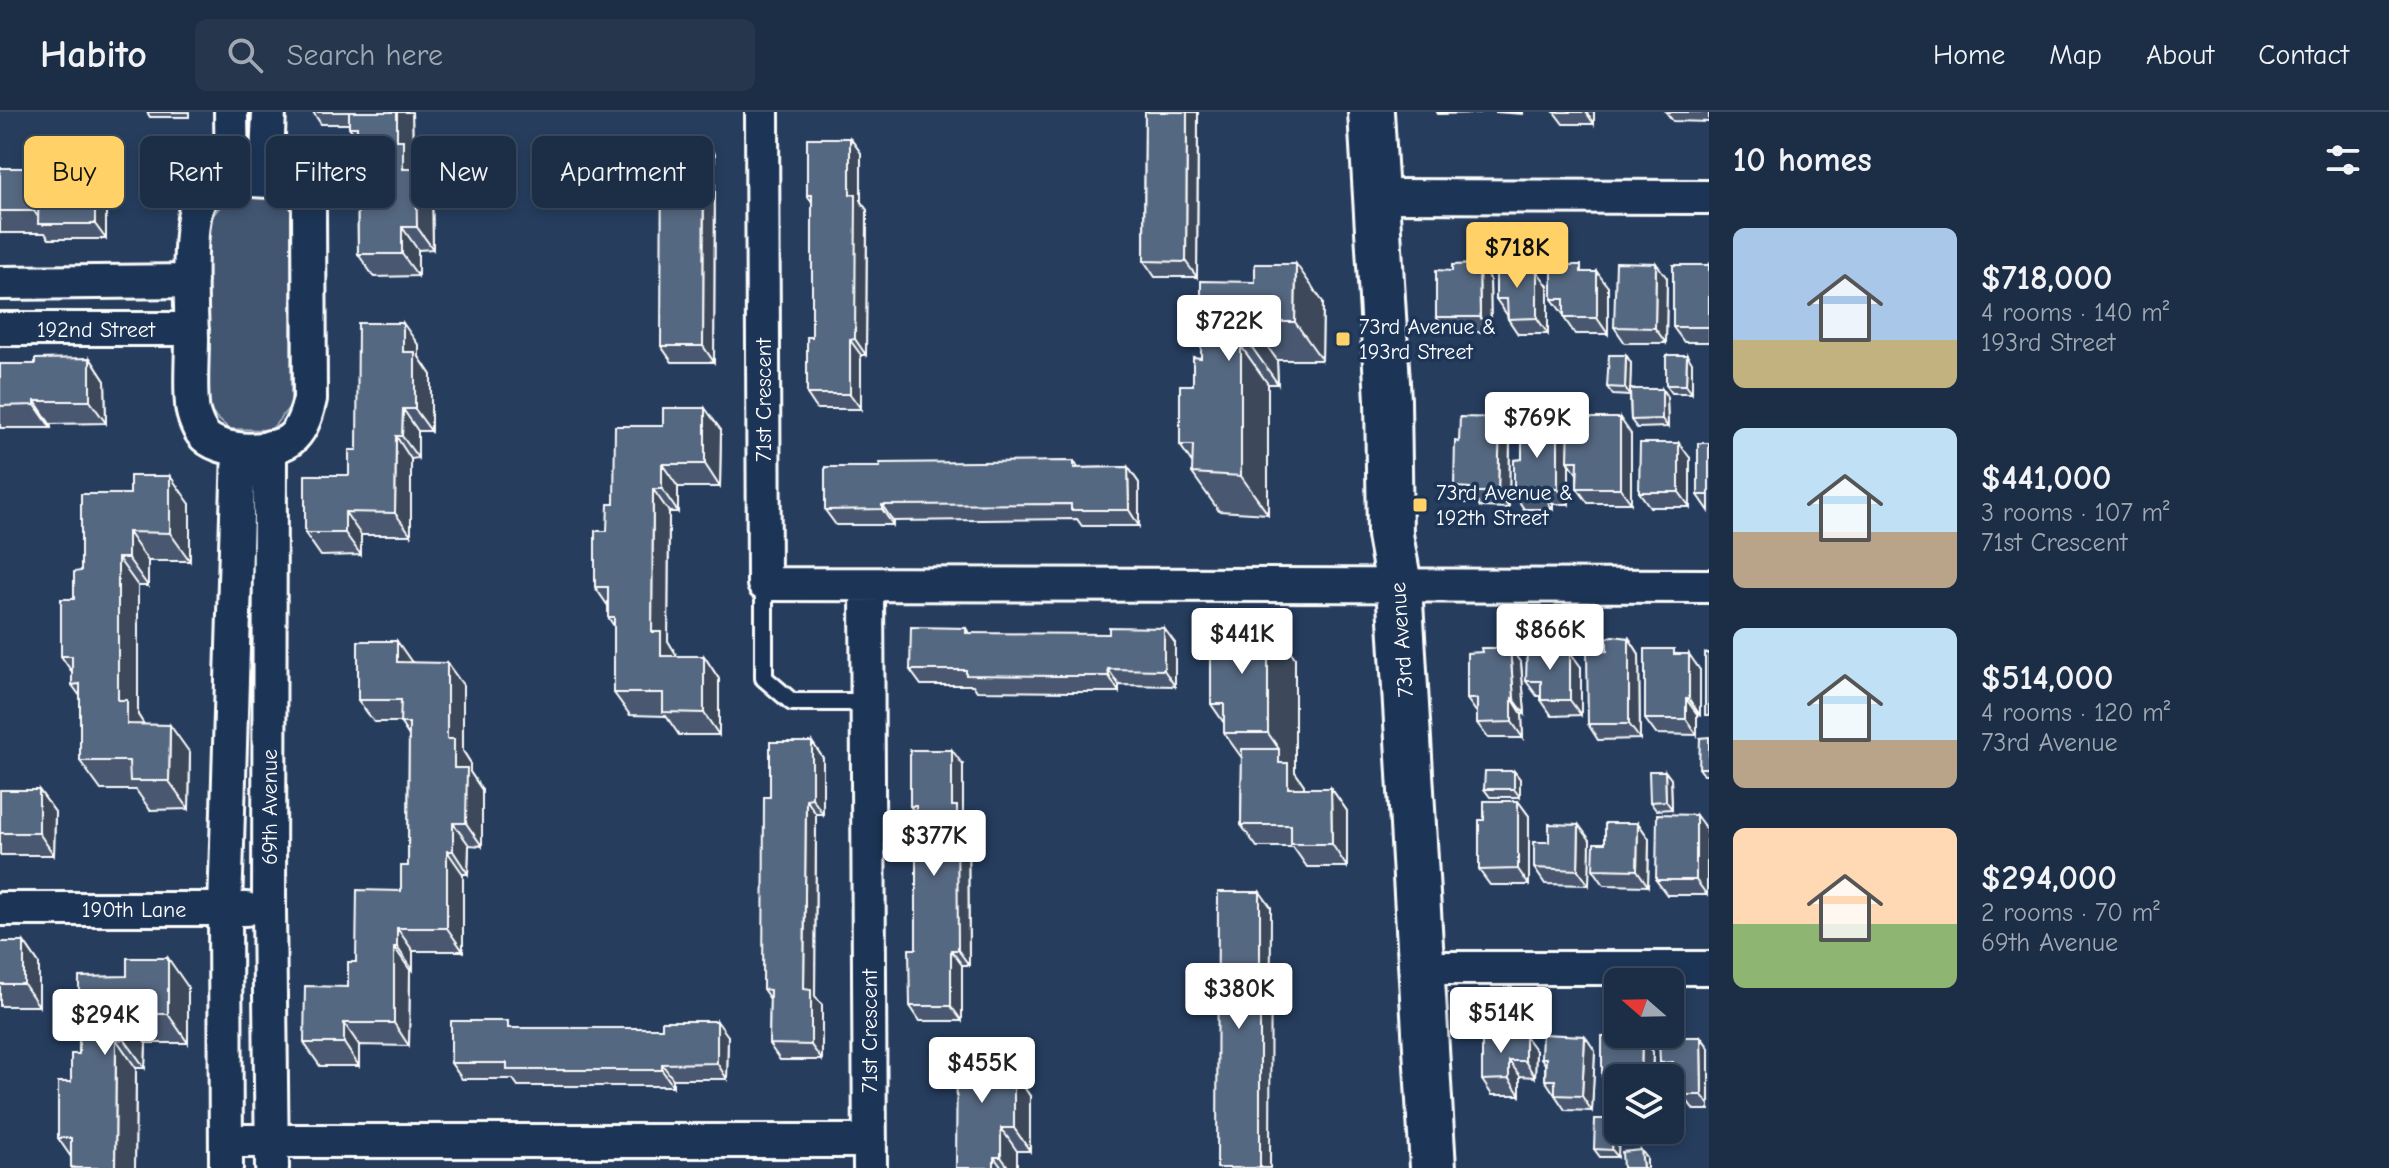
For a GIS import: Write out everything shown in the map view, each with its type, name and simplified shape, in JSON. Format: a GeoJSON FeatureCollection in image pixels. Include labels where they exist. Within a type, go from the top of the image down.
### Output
{"type":"FeatureCollection","features":[{"type":"Feature","properties":{"kind":"street"},"geometry":{"type":"LineString","coordinates":[[231,112],[231,136]]}},
{"type":"Feature","properties":{"kind":"street"},"geometry":{"type":"LineString","coordinates":[[268,136],[269,112]]}},
{"type":"Feature","properties":{"kind":"street","name":"71st Crescent"},"geometry":{"type":"LineString","coordinates":[[762,112],[764,584]]}},
{"type":"Feature","properties":{"kind":"street","name":"73rd Avenue"},"geometry":{"type":"LineString","coordinates":[[1371,112],[1388,400],[1390,535],[1399,585],[1433,1168]]}},
{"type":"Feature","properties":{"kind":"street"},"geometry":{"type":"LineString","coordinates":[[250,180],[266,180]]}},
{"type":"Feature","properties":{"kind":"street"},"geometry":{"type":"LineString","coordinates":[[1376,196],[1709,197]]}},
{"type":"Feature","properties":{"kind":"street"},"geometry":{"type":"LineString","coordinates":[[197,208],[193,226],[191,281],[192,408],[202,433],[218,445],[254,448],[292,439],[305,418],[310,399],[309,208]]}},
{"type":"Feature","properties":{"kind":"street","name":"192nd Street"},"geometry":{"type":"LineString","coordinates":[[0,283],[191,281]]}},
{"type":"Feature","properties":{"kind":"street","name":"192nd Street"},"geometry":{"type":"LineString","coordinates":[[0,329],[192,329]]}},
{"type":"Feature","properties":{"kind":"street","name":"69th Avenue"},"geometry":{"type":"LineString","coordinates":[[226,1154],[225,909],[254,448]]}},
{"type":"Feature","properties":{"kind":"street","name":"69th Avenue"},"geometry":{"type":"LineString","coordinates":[[254,448],[269,909],[272,1154]]}},
{"type":"Feature","properties":{"kind":"street"},"geometry":{"type":"LineString","coordinates":[[764,584],[1709,586]]}},
{"type":"Feature","properties":{"kind":"street","name":"71st Crescent"},"geometry":{"type":"LineString","coordinates":[[226,1154],[870,1155],[867,585]]}},
{"type":"Feature","properties":{"kind":"street","name":"190th Lane"},"geometry":{"type":"LineString","coordinates":[[0,909],[269,909]]}},
{"type":"Feature","properties":{"kind":"street"},"geometry":{"type":"LineString","coordinates":[[1421,968],[1709,968]]}},
{"type":"Feature","properties":{"kind":"lane"},"geometry":{"type":"LineString","coordinates":[[764,584],[764,678],[792,702],[868,702]]}},
{"type":"Feature","properties":{"kind":"shaded area"},"geometry":{"type":"Polygon","coordinates":[[[250,194],[266,194],[266,208],[291,208],[291,405],[271,430],[229,429],[205,407],[207,223],[219,208],[250,208],[250,194]]]}},
{"type":"Feature","properties":{"kind":"building"},"geometry":{"type":"Polygon","coordinates":[[[349,112],[397,112],[397,140],[403,140],[403,169],[411,169],[411,208],[417,208],[417,227],[402,227],[402,254],[358,254],[358,208],[395,208],[395,136],[357,136],[357,127],[349,127],[349,112]]]}},
{"type":"Feature","properties":{"kind":"building"},"geometry":{"type":"Polygon","coordinates":[[[1145,112],[1187,112],[1186,262],[1144,261],[1145,112]]]}},
{"type":"Feature","properties":{"kind":"building"},"geometry":{"type":"Polygon","coordinates":[[[807,138],[850,138],[850,194],[856,194],[855,339],[850,340],[850,394],[807,394],[807,337],[812,337],[812,195],[807,195],[807,138]]]}},
{"type":"Feature","properties":{"kind":"building"},"geometry":{"type":"Polygon","coordinates":[[[0,168],[24,168],[24,208],[34,208],[34,211],[0,211],[0,168]]]}},
{"type":"Feature","properties":{"kind":"building"},"geometry":{"type":"Polygon","coordinates":[[[38,208],[95,208],[95,224],[38,224],[38,208]]]}},
{"type":"Feature","properties":{"kind":"building"},"geometry":{"type":"Polygon","coordinates":[[[662,208],[704,208],[703,346],[661,346],[662,208]]]}},
{"type":"Feature","properties":{"kind":"building"},"geometry":{"type":"Polygon","coordinates":[[[1616,262],[1656,263],[1655,328],[1614,327],[1616,262]]]}},
{"type":"Feature","properties":{"kind":"building"},"geometry":{"type":"Polygon","coordinates":[[[1255,264],[1296,264],[1295,322],[1250,322],[1251,346],[1241,346],[1241,476],[1192,473],[1193,445],[1180,445],[1180,385],[1193,385],[1193,357],[1201,358],[1201,281],[1255,282],[1255,264]]]}},
{"type":"Feature","properties":{"kind":"building"},"geometry":{"type":"Polygon","coordinates":[[[1479,264],[1480,317],[1436,317],[1436,270],[1452,271],[1452,265],[1479,264]]]}},
{"type":"Feature","properties":{"kind":"building"},"geometry":{"type":"Polygon","coordinates":[[[1496,264],[1523,264],[1523,271],[1537,271],[1537,318],[1508,319],[1507,299],[1496,299],[1496,264]]]}},
{"type":"Feature","properties":{"kind":"building"},"geometry":{"type":"Polygon","coordinates":[[[1552,265],[1581,265],[1581,272],[1597,272],[1597,318],[1564,318],[1564,299],[1552,299],[1552,265]]]}},
{"type":"Feature","properties":{"kind":"building"},"geometry":{"type":"Polygon","coordinates":[[[1673,265],[1709,265],[1709,327],[1673,327],[1673,265]]]}},
{"type":"Feature","properties":{"kind":"building"},"geometry":{"type":"Polygon","coordinates":[[[358,323],[403,323],[403,352],[415,352],[415,409],[403,409],[402,436],[396,436],[395,513],[345,512],[345,533],[305,533],[305,475],[349,475],[349,450],[357,450],[358,323]]]}},
{"type":"Feature","properties":{"kind":"building"},"geometry":{"type":"Polygon","coordinates":[[[1609,355],[1626,355],[1625,388],[1607,387],[1609,355]]]}},
{"type":"Feature","properties":{"kind":"building"},"geometry":{"type":"Polygon","coordinates":[[[1666,355],[1687,355],[1686,385],[1666,385],[1666,355]]]}},
{"type":"Feature","properties":{"kind":"building"},"geometry":{"type":"Polygon","coordinates":[[[90,358],[90,401],[35,401],[35,405],[0,406],[0,364],[35,364],[35,359],[90,358]]]}},
{"type":"Feature","properties":{"kind":"building"},"geometry":{"type":"Polygon","coordinates":[[[1630,389],[1662,389],[1662,419],[1631,420],[1630,389]]]}},
{"type":"Feature","properties":{"kind":"building"},"geometry":{"type":"Polygon","coordinates":[[[663,408],[705,408],[705,464],[662,464],[662,489],[653,489],[652,632],[661,632],[661,656],[704,656],[704,713],[663,712],[663,693],[614,693],[614,617],[608,617],[608,587],[595,587],[595,531],[607,531],[608,504],[614,504],[615,426],[663,426],[663,408]]]}},
{"type":"Feature","properties":{"kind":"building"},"geometry":{"type":"Polygon","coordinates":[[[1460,417],[1500,418],[1498,492],[1470,492],[1470,488],[1454,487],[1455,441],[1459,442],[1460,417]]]}},
{"type":"Feature","properties":{"kind":"building"},"geometry":{"type":"Polygon","coordinates":[[[1569,418],[1620,418],[1620,488],[1577,488],[1578,461],[1568,461],[1569,418]]]}},
{"type":"Feature","properties":{"kind":"building"},"geometry":{"type":"Polygon","coordinates":[[[1522,425],[1558,425],[1558,489],[1542,489],[1542,494],[1514,494],[1514,460],[1522,459],[1522,425]]]}},
{"type":"Feature","properties":{"kind":"building"},"geometry":{"type":"Polygon","coordinates":[[[1640,443],[1679,443],[1679,492],[1639,492],[1640,443]]]}},
{"type":"Feature","properties":{"kind":"building"},"geometry":{"type":"Polygon","coordinates":[[[1698,443],[1709,443],[1709,495],[1698,495],[1698,443]]]}},
{"type":"Feature","properties":{"kind":"building"},"geometry":{"type":"Polygon","coordinates":[[[1074,461],[1074,468],[1128,467],[1129,510],[1071,510],[1071,504],[882,505],[882,509],[825,510],[825,467],[880,467],[880,463],[1074,461]]]}},
{"type":"Feature","properties":{"kind":"building"},"geometry":{"type":"Polygon","coordinates":[[[130,476],[170,476],[170,533],[128,532],[128,558],[118,558],[118,700],[127,700],[127,724],[170,725],[169,781],[130,781],[129,761],[80,761],[80,684],[72,685],[72,656],[61,656],[61,599],[74,599],[74,572],[81,571],[81,494],[130,494],[130,476]]]}},
{"type":"Feature","properties":{"kind":"building"},"geometry":{"type":"Polygon","coordinates":[[[1224,620],[1268,620],[1268,733],[1224,733],[1224,704],[1211,704],[1211,649],[1224,649],[1224,620]]]}},
{"type":"Feature","properties":{"kind":"building"},"geometry":{"type":"Polygon","coordinates":[[[911,627],[966,628],[966,633],[1109,634],[1109,627],[1164,628],[1164,670],[1108,669],[1109,676],[1059,676],[966,675],[966,670],[910,670],[911,627]]]}},
{"type":"Feature","properties":{"kind":"building"},"geometry":{"type":"Polygon","coordinates":[[[1607,638],[1629,638],[1629,724],[1588,724],[1587,652],[1607,651],[1607,638]]]}},
{"type":"Feature","properties":{"kind":"building"},"geometry":{"type":"Polygon","coordinates":[[[358,641],[397,641],[397,662],[447,663],[447,739],[454,739],[454,768],[467,768],[466,823],[453,823],[453,851],[447,851],[447,928],[397,928],[394,1023],[344,1023],[344,1043],[304,1043],[305,986],[348,987],[348,962],[356,962],[357,890],[401,891],[401,866],[408,866],[409,723],[400,723],[401,700],[358,700],[358,641]]]}},
{"type":"Feature","properties":{"kind":"building"},"geometry":{"type":"Polygon","coordinates":[[[1481,648],[1510,648],[1514,699],[1512,722],[1477,723],[1477,699],[1467,699],[1467,653],[1482,652],[1481,648]]]}},
{"type":"Feature","properties":{"kind":"building"},"geometry":{"type":"Polygon","coordinates":[[[1527,648],[1555,648],[1555,652],[1570,652],[1570,700],[1541,700],[1541,681],[1526,681],[1527,648]]]}},
{"type":"Feature","properties":{"kind":"building"},"geometry":{"type":"Polygon","coordinates":[[[1645,649],[1674,649],[1674,654],[1689,654],[1686,719],[1645,719],[1645,649]]]}},
{"type":"Feature","properties":{"kind":"building"},"geometry":{"type":"Polygon","coordinates":[[[1705,653],[1709,653],[1709,715],[1705,715],[1705,653]]]}},
{"type":"Feature","properties":{"kind":"building"},"geometry":{"type":"Polygon","coordinates":[[[1709,737],[1709,768],[1699,768],[1700,738],[1709,737]]]}},
{"type":"Feature","properties":{"kind":"building"},"geometry":{"type":"Polygon","coordinates":[[[770,742],[812,742],[812,798],[806,799],[804,989],[811,990],[811,1045],[769,1044],[770,990],[763,989],[764,797],[770,797],[770,742]]]}},
{"type":"Feature","properties":{"kind":"building"},"geometry":{"type":"Polygon","coordinates":[[[1242,749],[1279,749],[1279,763],[1288,763],[1288,788],[1331,788],[1332,844],[1291,844],[1291,825],[1241,825],[1242,749]]]}},
{"type":"Feature","properties":{"kind":"building"},"geometry":{"type":"Polygon","coordinates":[[[910,750],[952,750],[952,806],[957,806],[958,950],[951,950],[951,1006],[910,1006],[909,949],[916,949],[916,806],[910,806],[910,750]]]}},
{"type":"Feature","properties":{"kind":"building"},"geometry":{"type":"Polygon","coordinates":[[[1485,771],[1514,771],[1514,789],[1484,789],[1485,771]]]}},
{"type":"Feature","properties":{"kind":"building"},"geometry":{"type":"Polygon","coordinates":[[[1649,771],[1665,771],[1666,801],[1650,802],[1649,771]]]}},
{"type":"Feature","properties":{"kind":"building"},"geometry":{"type":"Polygon","coordinates":[[[0,790],[39,790],[39,833],[0,833],[0,790]]]}},
{"type":"Feature","properties":{"kind":"building"},"geometry":{"type":"Polygon","coordinates":[[[1484,801],[1518,801],[1518,869],[1479,870],[1479,820],[1484,820],[1484,801]]]}},
{"type":"Feature","properties":{"kind":"building"},"geometry":{"type":"Polygon","coordinates":[[[1657,814],[1696,815],[1696,880],[1656,880],[1657,814]]]}},
{"type":"Feature","properties":{"kind":"building"},"geometry":{"type":"Polygon","coordinates":[[[1605,823],[1638,823],[1637,870],[1593,869],[1594,843],[1605,843],[1605,823]]]}},
{"type":"Feature","properties":{"kind":"building"},"geometry":{"type":"Polygon","coordinates":[[[1549,824],[1579,825],[1578,870],[1534,868],[1534,842],[1549,842],[1549,824]]]}},
{"type":"Feature","properties":{"kind":"building"},"geometry":{"type":"Polygon","coordinates":[[[1218,892],[1260,892],[1260,1168],[1217,1168],[1218,892]]]}},
{"type":"Feature","properties":{"kind":"building"},"geometry":{"type":"Polygon","coordinates":[[[0,942],[24,942],[24,984],[0,984],[0,942]]]}},
{"type":"Feature","properties":{"kind":"building"},"geometry":{"type":"Polygon","coordinates":[[[127,958],[168,958],[168,1014],[126,1014],[125,1040],[116,1039],[115,1168],[71,1167],[71,1138],[58,1138],[58,1082],[71,1082],[71,1054],[79,1054],[79,977],[127,976],[127,958]]]}},
{"type":"Feature","properties":{"kind":"building"},"geometry":{"type":"Polygon","coordinates":[[[451,1021],[508,1021],[508,1028],[662,1028],[662,1021],[717,1021],[717,1063],[662,1064],[662,1070],[507,1070],[507,1063],[451,1063],[451,1021]]]}},
{"type":"Feature","properties":{"kind":"building"},"geometry":{"type":"Polygon","coordinates":[[[1542,1034],[1585,1036],[1582,1096],[1555,1095],[1555,1080],[1545,1080],[1546,1058],[1541,1058],[1542,1034]]]}},
{"type":"Feature","properties":{"kind":"building"},"geometry":{"type":"Polygon","coordinates":[[[1482,1035],[1525,1036],[1525,1061],[1509,1061],[1509,1079],[1482,1080],[1482,1035]]]}},
{"type":"Feature","properties":{"kind":"building"},"geometry":{"type":"Polygon","coordinates":[[[1602,1036],[1604,1048],[1642,1048],[1641,1064],[1604,1064],[1602,1076],[1602,1036]]]}},
{"type":"Feature","properties":{"kind":"building"},"geometry":{"type":"Polygon","coordinates":[[[1684,1037],[1701,1037],[1702,1095],[1684,1095],[1684,1064],[1660,1063],[1659,1048],[1684,1048],[1684,1037]]]}},
{"type":"Feature","properties":{"kind":"building"},"geometry":{"type":"Polygon","coordinates":[[[957,1045],[1002,1046],[1001,1073],[1014,1073],[1014,1128],[1001,1128],[1001,1157],[994,1157],[994,1168],[956,1168],[957,1045]]]}},
{"type":"Feature","properties":{"kind":"building"},"geometry":{"type":"Polygon","coordinates":[[[1595,1119],[1604,1119],[1604,1144],[1612,1144],[1612,1150],[1594,1149],[1595,1119]]]}},
{"type":"Feature","properties":{"kind":"building"},"geometry":{"type":"Polygon","coordinates":[[[1641,1150],[1643,1168],[1623,1168],[1622,1152],[1641,1150]]]}},
{"type":"Feature","properties":{"kind":"place","name":"73rd Avenue & 193rd Street"},"geometry":{"type":"Point","coordinates":[1343,339]}},
{"type":"Feature","properties":{"kind":"place","name":"73rd Avenue & 192th Street"},"geometry":{"type":"Point","coordinates":[1420,505]}}]}
